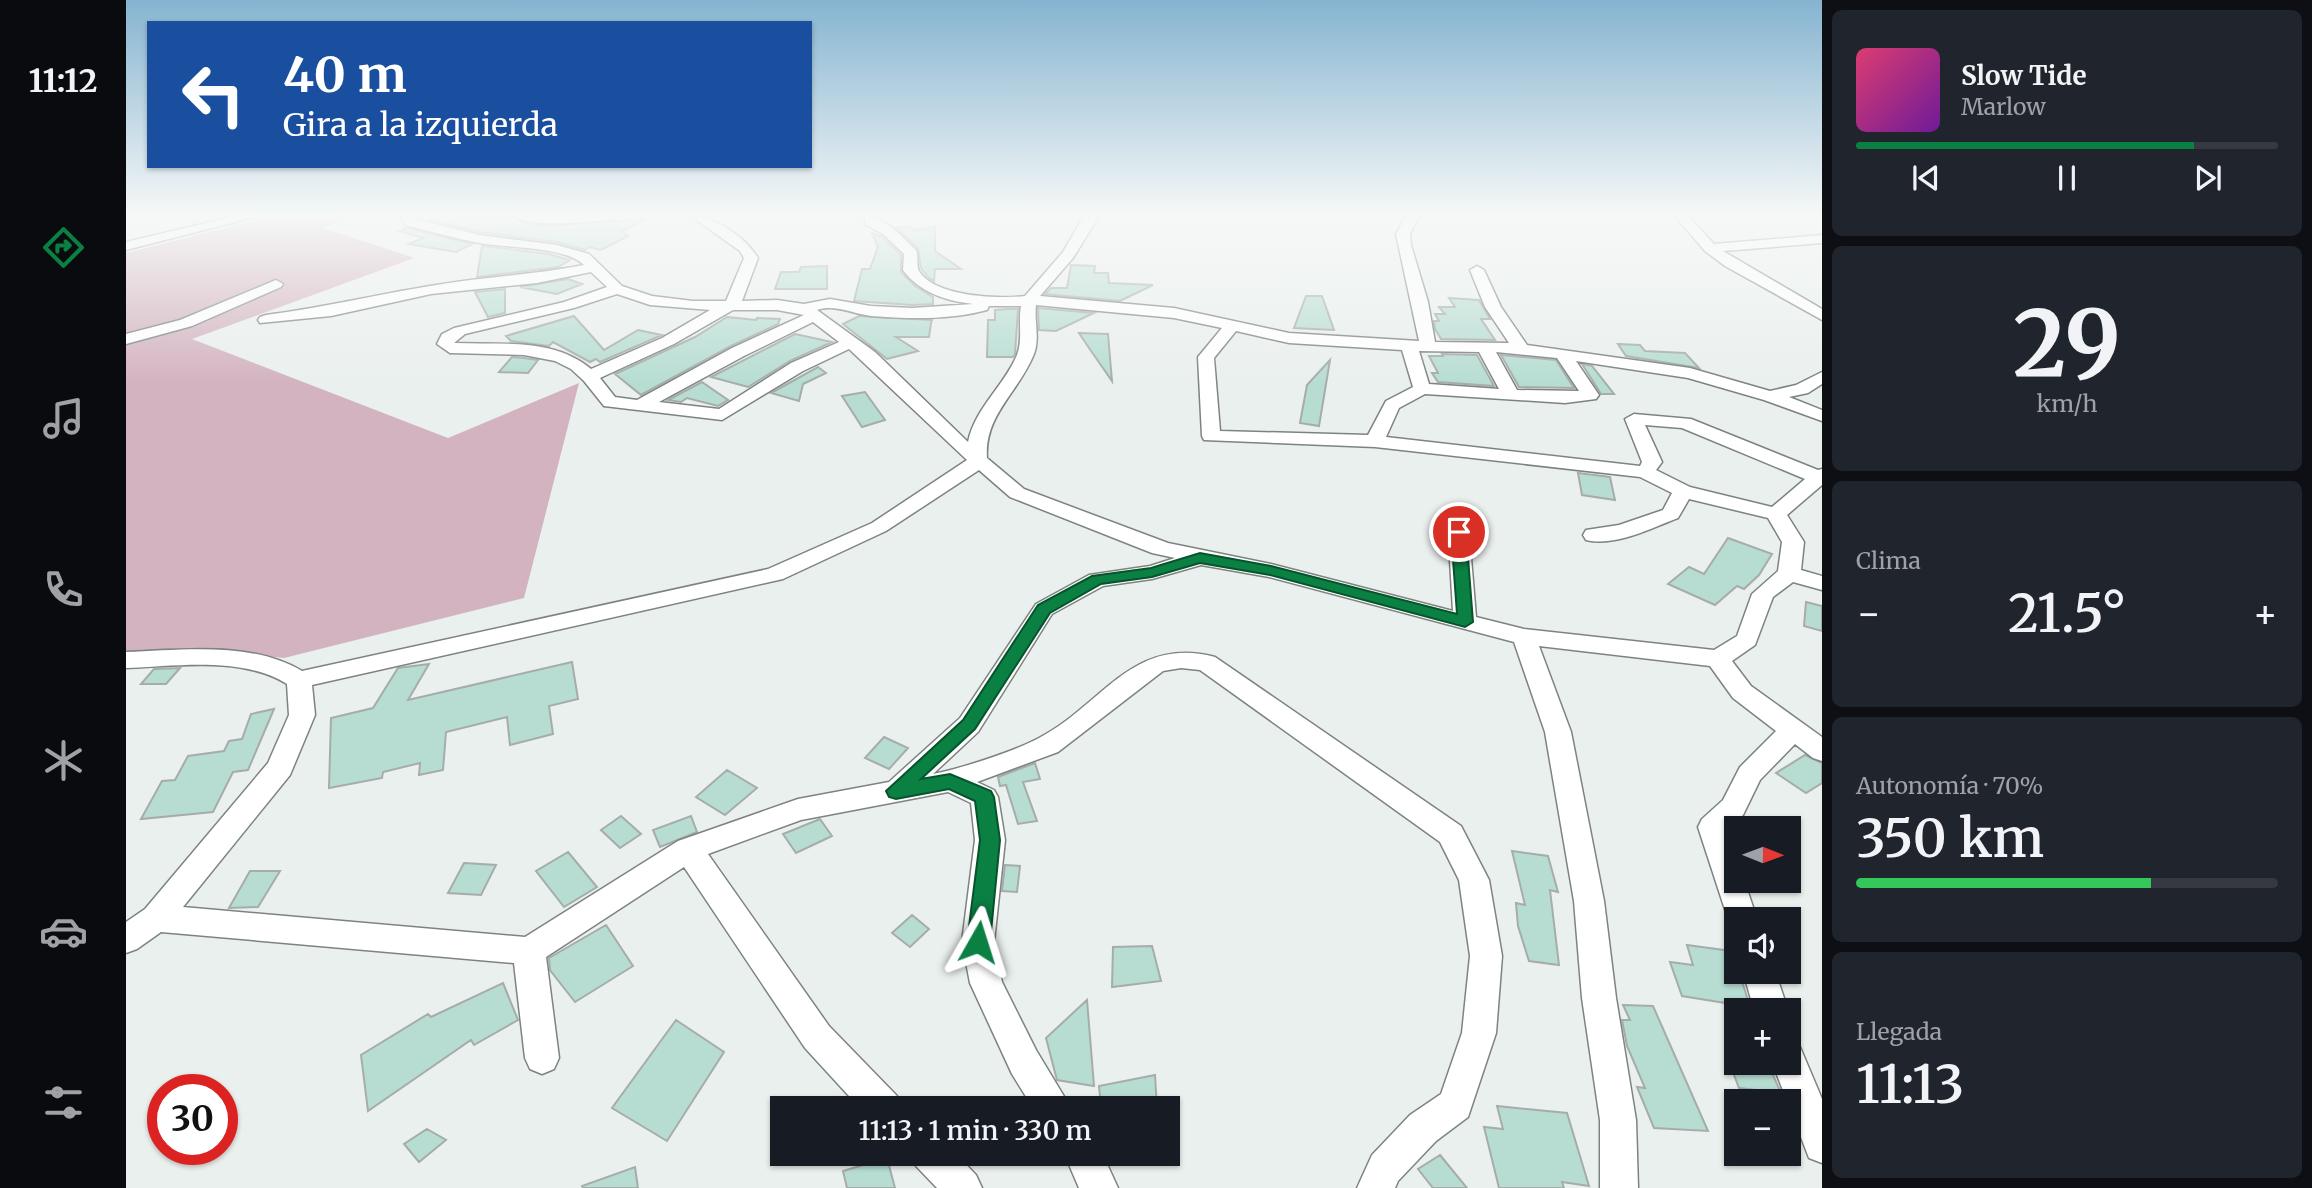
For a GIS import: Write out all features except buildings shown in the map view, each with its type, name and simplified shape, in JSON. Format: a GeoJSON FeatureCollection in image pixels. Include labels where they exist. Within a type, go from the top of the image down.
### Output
{"type":"FeatureCollection","features":[{"type":"Feature","properties":{"kind":"street"},"geometry":{"type":"LineString","coordinates":[[266,320],[331,311],[421,292],[537,279],[573,271]]}},
{"type":"Feature","properties":{"kind":"street"},"geometry":{"type":"LineString","coordinates":[[599,271],[617,289],[650,300],[694,306],[776,304],[810,313],[852,342],[886,371],[978,462],[1017,493],[1160,548],[1271,570],[1524,637],[1718,659],[1747,640],[1763,594],[1789,574],[1793,542],[1776,514],[1683,491],[1645,472],[1375,442],[1211,436],[1206,357],[1231,327]]}},
{"type":"Feature","properties":{"kind":"street"},"geometry":{"type":"LineString","coordinates":[[589,376],[668,341],[734,303],[746,271]]}},
{"type":"Feature","properties":{"kind":"street"},"geometry":{"type":"LineString","coordinates":[[911,271],[920,281],[960,298],[1002,303]]}},
{"type":"Feature","properties":{"kind":"street"},"geometry":{"type":"LineString","coordinates":[[978,462],[976,432],[1005,393],[1027,352],[1031,300],[1054,271]]}},
{"type":"Feature","properties":{"kind":"street"},"geometry":{"type":"LineString","coordinates":[[1411,271],[1428,347]]}},
{"type":"Feature","properties":{"kind":"street"},"geometry":{"type":"LineString","coordinates":[[1478,271],[1493,307],[1521,348]]}},
{"type":"Feature","properties":{"kind":"street"},"geometry":{"type":"LineString","coordinates":[[1749,271],[1820,314]]}},
{"type":"Feature","properties":{"kind":"street"},"geometry":{"type":"LineString","coordinates":[[126,339],[186,323],[276,284]]}},
{"type":"Feature","properties":{"kind":"street"},"geometry":{"type":"LineString","coordinates":[[617,289],[569,305],[460,331],[448,337],[445,344],[450,348],[544,352],[559,356],[589,376],[599,393],[610,402],[722,415],[778,382],[797,367],[852,342]]}},
{"type":"Feature","properties":{"kind":"street"},"geometry":{"type":"LineString","coordinates":[[639,406],[810,313],[817,303],[825,302],[866,310],[954,311],[1031,300],[1174,313],[1289,338],[1428,347],[1521,348],[1564,356],[1618,361],[1690,373],[1770,396],[1822,416]]}},
{"type":"Feature","properties":{"kind":"street"},"geometry":{"type":"LineString","coordinates":[[1409,345],[1422,389]]}},
{"type":"Feature","properties":{"kind":"street"},"geometry":{"type":"LineString","coordinates":[[1484,346],[1511,395]]}},
{"type":"Feature","properties":{"kind":"street"},"geometry":{"type":"LineString","coordinates":[[1375,442],[1392,405],[1422,389],[1565,398],[1590,395],[1564,356]]}},
{"type":"Feature","properties":{"kind":"street"},"geometry":{"type":"LineString","coordinates":[[1770,396],[1802,389],[1822,377]]}},
{"type":"Feature","properties":{"kind":"street"},"geometry":{"type":"LineString","coordinates":[[1645,472],[1652,462],[1634,419],[1685,423],[1820,476],[1776,514]]}},
{"type":"Feature","properties":{"kind":"street"},"geometry":{"type":"LineString","coordinates":[[299,680],[775,573],[878,527],[978,462]]}},
{"type":"Feature","properties":{"kind":"street"},"geometry":{"type":"LineString","coordinates":[[1594,535],[1623,531],[1671,514],[1683,491]]}},
{"type":"Feature","properties":{"kind":"street"},"geometry":{"type":"LineString","coordinates":[[1457,510],[1465,622]]}},
{"type":"Feature","properties":{"kind":"street"},"geometry":{"type":"LineString","coordinates":[[896,791],[969,725],[1044,609],[1097,580],[1152,572],[1200,558]]}},
{"type":"Feature","properties":{"kind":"street"},"geometry":{"type":"LineString","coordinates":[[1789,574],[1822,583]]}},
{"type":"Feature","properties":{"kind":"street"},"geometry":{"type":"LineString","coordinates":[[1524,637],[1558,732],[1589,901],[1599,998],[1618,1120],[1619,1188]]}},
{"type":"Feature","properties":{"kind":"street"},"geometry":{"type":"LineString","coordinates":[[126,660],[222,658],[287,670],[299,680],[302,715],[280,768],[156,918],[126,939]]}},
{"type":"Feature","properties":{"kind":"street"},"geometry":{"type":"LineString","coordinates":[[1718,659],[1742,692],[1822,751]]}},
{"type":"Feature","properties":{"kind":"street"},"geometry":{"type":"LineString","coordinates":[[156,918],[528,951],[688,849],[798,810],[950,781],[1049,745],[1156,664],[1181,660],[1206,663],[1451,834],[1474,880],[1486,956],[1479,1033],[1455,1105],[1423,1128],[1385,1168],[1376,1188]]}},
{"type":"Feature","properties":{"kind":"street"},"geometry":{"type":"LineString","coordinates":[[1738,907],[1712,827],[1733,807],[1750,774],[1779,747],[1791,729]]}},
{"type":"Feature","properties":{"kind":"street"},"geometry":{"type":"LineString","coordinates":[[950,781],[984,797],[990,840],[978,942],[986,983],[1024,1062],[1046,1096]]}},
{"type":"Feature","properties":{"kind":"street"},"geometry":{"type":"LineString","coordinates":[[688,849],[817,1037],[873,1096]]}},
{"type":"Feature","properties":{"kind":"street"},"geometry":{"type":"LineString","coordinates":[[528,951],[541,1058]]}},
{"type":"Feature","properties":{"kind":"street"},"geometry":{"type":"LineString","coordinates":[[1795,1075],[1822,1145]]}},
{"type":"Feature","properties":{"kind":"street"},"geometry":{"type":"LineString","coordinates":[[942,1166],[964,1188]]}},
{"type":"Feature","properties":{"kind":"street"},"geometry":{"type":"LineString","coordinates":[[1088,1166],[1098,1188]]}},
{"type":"Feature","properties":{"kind":"shaded area"},"geometry":{"type":"Polygon","coordinates":[[[126,271],[377,271],[192,339],[448,438],[579,383],[524,598],[284,658],[212,651],[126,651],[126,271]]]}},
{"type":"Feature","properties":{"kind":"route"},"geometry":{"type":"LineString","coordinates":[[978,942],[990,840],[984,797],[950,781],[896,791],[969,725],[1044,609],[1097,580],[1152,572],[1200,558],[1271,570],[1465,622],[1459,532]]}}]}
